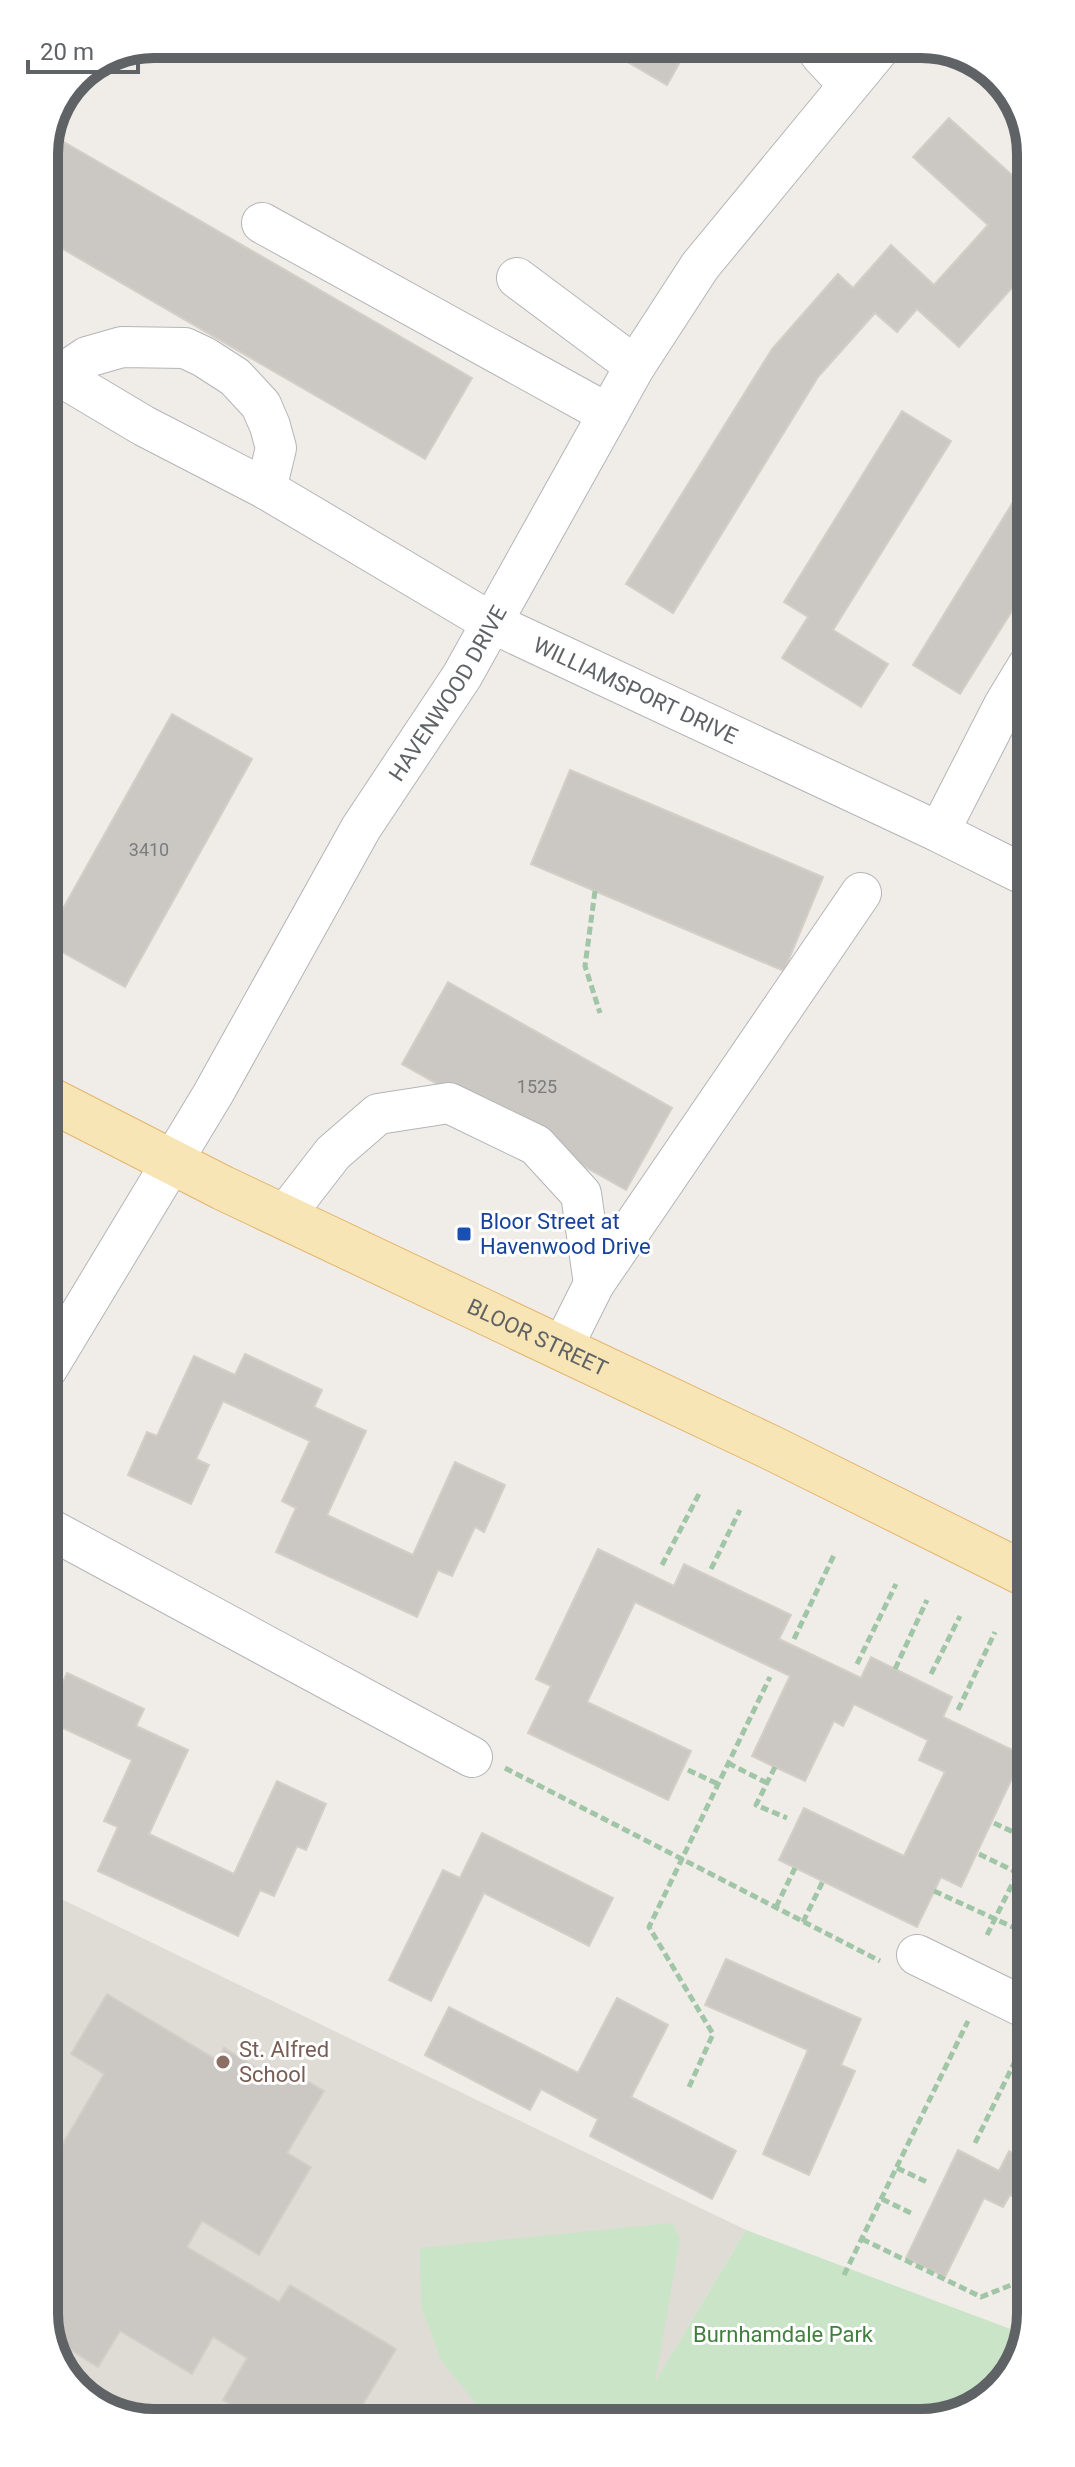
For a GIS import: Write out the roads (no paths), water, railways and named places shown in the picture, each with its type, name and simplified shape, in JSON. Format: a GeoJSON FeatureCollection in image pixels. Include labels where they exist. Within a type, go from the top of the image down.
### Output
{"type":"FeatureCollection","features":[{"type":"Feature","properties":{"kind":"main road","name":"BLOOR STREET"},"geometry":{"type":"LineString","coordinates":[[58,1104],[173,1162],[772,1448],[1017,1570]]}},
{"type":"Feature","properties":{"kind":"street"},"geometry":{"type":"LineString","coordinates":[[824,58],[849,85]]}},
{"type":"Feature","properties":{"kind":"street","name":"HAVENWOOD DRIVE"},"geometry":{"type":"LineString","coordinates":[[58,1351],[173,1162],[361,828],[462,676],[635,366],[700,266],[871,58]]}},
{"type":"Feature","properties":{"kind":"street"},"geometry":{"type":"LineString","coordinates":[[262,223],[608,414]]}},
{"type":"Feature","properties":{"kind":"street"},"geometry":{"type":"LineString","coordinates":[[517,278],[635,366]]}},
{"type":"Feature","properties":{"kind":"street"},"geometry":{"type":"LineString","coordinates":[[58,369],[122,347],[185,348],[204,357],[235,377],[252,393],[266,415],[276,448],[266,489]]}},
{"type":"Feature","properties":{"kind":"street","name":"WILLIAMSPORT DRIVE"},"geometry":{"type":"LineString","coordinates":[[58,375],[144,426],[266,489],[492,623],[1017,871]]}},
{"type":"Feature","properties":{"kind":"street"},"geometry":{"type":"LineString","coordinates":[[939,832],[1017,684]]}},
{"type":"Feature","properties":{"kind":"street"},"geometry":{"type":"LineString","coordinates":[[562,1348],[594,1284],[861,893]]}},
{"type":"Feature","properties":{"kind":"street"},"geometry":{"type":"LineString","coordinates":[[285,1215],[333,1153],[378,1114],[449,1103],[536,1145],[581,1194],[594,1284]]}},
{"type":"Feature","properties":{"kind":"street"},"geometry":{"type":"LineString","coordinates":[[58,1533],[488,1762]]}},
{"type":"Feature","properties":{"kind":"street"},"geometry":{"type":"LineString","coordinates":[[903,1960],[984,1988],[1017,2018]]}},
{"type":"Feature","properties":{"kind":"place","name":"Bloor Street at Havenwood Drive"},"geometry":{"type":"Point","coordinates":[464,1234]}},
{"type":"Feature","properties":{"kind":"place","name":"St. Alfred School"},"geometry":{"type":"Point","coordinates":[223,2062]}},
{"type":"Feature","properties":{"kind":"park label","name":"Burnhamdale Park"},"geometry":{"type":"Point","coordinates":[783,2334]}}]}
